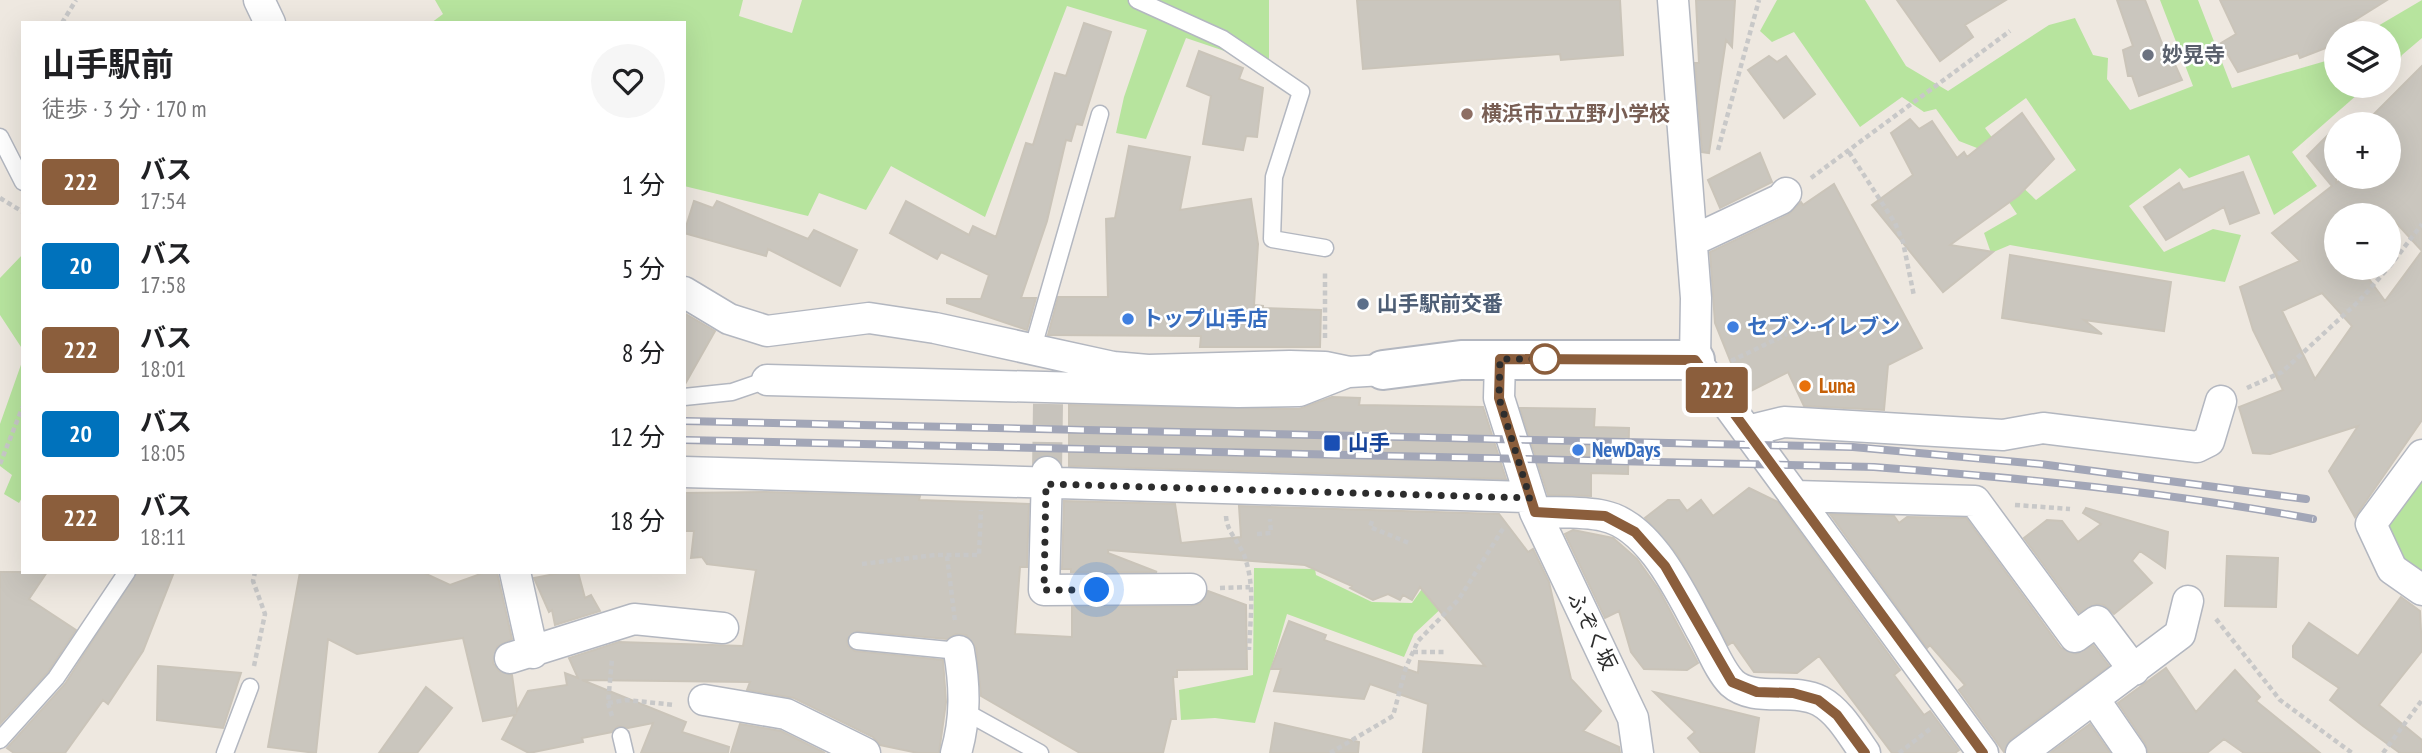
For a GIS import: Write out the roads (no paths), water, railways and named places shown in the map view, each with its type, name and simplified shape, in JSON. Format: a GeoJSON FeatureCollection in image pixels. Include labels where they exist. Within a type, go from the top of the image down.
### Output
{"type":"FeatureCollection","features":[{"type":"Feature","properties":{"kind":"street"},"geometry":{"type":"LineString","coordinates":[[1673,0],[1700,368],[1983,753]]}},
{"type":"Feature","properties":{"kind":"street"},"geometry":{"type":"LineString","coordinates":[[1692,241],[1781,199],[1786,193]]}},
{"type":"Feature","properties":{"kind":"street"},"geometry":{"type":"LineString","coordinates":[[686,293],[729,319],[766,331],[869,318],[935,328],[1080,362],[1148,370],[1352,370],[1500,359],[1700,368]]}},
{"type":"Feature","properties":{"kind":"street","name":"ふぞく坂"},"geometry":{"type":"LineString","coordinates":[[1500,359],[1499,398],[1532,505],[1633,718],[1637,753]]}},
{"type":"Feature","properties":{"kind":"street"},"geometry":{"type":"LineString","coordinates":[[767,380],[1049,395],[1129,391],[1299,390],[1352,370]]}},
{"type":"Feature","properties":{"kind":"street"},"geometry":{"type":"LineString","coordinates":[[1747,431],[1784,422],[2003,435],[2043,428],[2197,447],[2209,440],[2221,401]]}},
{"type":"Feature","properties":{"kind":"street"},"geometry":{"type":"LineString","coordinates":[[2422,455],[2371,524],[2392,569],[2422,590]]}},
{"type":"Feature","properties":{"kind":"street"},"geometry":{"type":"LineString","coordinates":[[686,472],[982,482],[1047,478],[1532,505],[1605,516],[1635,532],[1665,566],[1732,682],[1757,692],[1793,693],[1818,700],[1837,715],[1865,753]]}},
{"type":"Feature","properties":{"kind":"street"},"geometry":{"type":"LineString","coordinates":[[1047,478],[1044,590],[1191,589]]}},
{"type":"Feature","properties":{"kind":"street"},"geometry":{"type":"LineString","coordinates":[[1795,496],[1975,501],[2075,636],[2097,621],[2134,670]]}},
{"type":"Feature","properties":{"kind":"street"},"geometry":{"type":"LineString","coordinates":[[515,574],[522,655],[634,619],[723,628]]}},
{"type":"Feature","properties":{"kind":"street"},"geometry":{"type":"LineString","coordinates":[[2021,753],[2180,634],[2200,608]]}},
{"type":"Feature","properties":{"kind":"street"},"geometry":{"type":"LineString","coordinates":[[957,753],[965,686],[959,651]]}},
{"type":"Feature","properties":{"kind":"street"},"geometry":{"type":"LineString","coordinates":[[2094,699],[2131,753]]}},
{"type":"Feature","properties":{"kind":"street"},"geometry":{"type":"LineString","coordinates":[[704,700],[786,714],[865,753]]}},
{"type":"Feature","properties":{"kind":"lane"},"geometry":{"type":"LineString","coordinates":[[1137,0],[1223,39],[1301,92],[1274,177],[1272,239],[1325,248]]}},
{"type":"Feature","properties":{"kind":"lane"},"geometry":{"type":"LineString","coordinates":[[1032,351],[1100,114]]}},
{"type":"Feature","properties":{"kind":"lane"},"geometry":{"type":"LineString","coordinates":[[0,137],[21,178]]}},
{"type":"Feature","properties":{"kind":"lane"},"geometry":{"type":"LineString","coordinates":[[686,397],[732,392],[767,380]]}},
{"type":"Feature","properties":{"kind":"lane"},"geometry":{"type":"LineString","coordinates":[[0,740],[56,678],[126,574]]}},
{"type":"Feature","properties":{"kind":"lane"},"geometry":{"type":"LineString","coordinates":[[857,641],[959,651]]}},
{"type":"Feature","properties":{"kind":"lane"},"geometry":{"type":"LineString","coordinates":[[225,753],[250,687]]}},
{"type":"Feature","properties":{"kind":"lane"},"geometry":{"type":"LineString","coordinates":[[964,710],[1040,753]]}},
{"type":"Feature","properties":{"kind":"lane"},"geometry":{"type":"LineString","coordinates":[[621,736],[625,753]]}},
{"type":"Feature","properties":{"kind":"tunnel"},"geometry":{"type":"LineString","coordinates":[[1047,472],[1048,404]]}},
{"type":"Feature","properties":{"kind":"railway"},"geometry":{"type":"LineString","coordinates":[[686,421],[1853,447],[2040,464],[2306,499]]}},
{"type":"Feature","properties":{"kind":"railway"},"geometry":{"type":"LineString","coordinates":[[686,440],[1874,467],[2094,487],[2313,519]]}},
{"type":"Feature","properties":{"kind":"place","name":"妙晃寺"},"geometry":{"type":"Point","coordinates":[2148,55]}},
{"type":"Feature","properties":{"kind":"place","name":"横浜市立立野小学校"},"geometry":{"type":"Point","coordinates":[1467,114]}},
{"type":"Feature","properties":{"kind":"place","name":"山手駅前交番"},"geometry":{"type":"Point","coordinates":[1363,304]}},
{"type":"Feature","properties":{"kind":"place","name":"トップ山手店"},"geometry":{"type":"Point","coordinates":[1128,319]}},
{"type":"Feature","properties":{"kind":"place","name":"セブン-イレブン"},"geometry":{"type":"Point","coordinates":[1733,327]}},
{"type":"Feature","properties":{"kind":"place","name":"Luna"},"geometry":{"type":"Point","coordinates":[1805,386]}},
{"type":"Feature","properties":{"kind":"place","name":"山手"},"geometry":{"type":"Point","coordinates":[1332,443]}},
{"type":"Feature","properties":{"kind":"place","name":"NewDays"},"geometry":{"type":"Point","coordinates":[1578,450]}}]}
